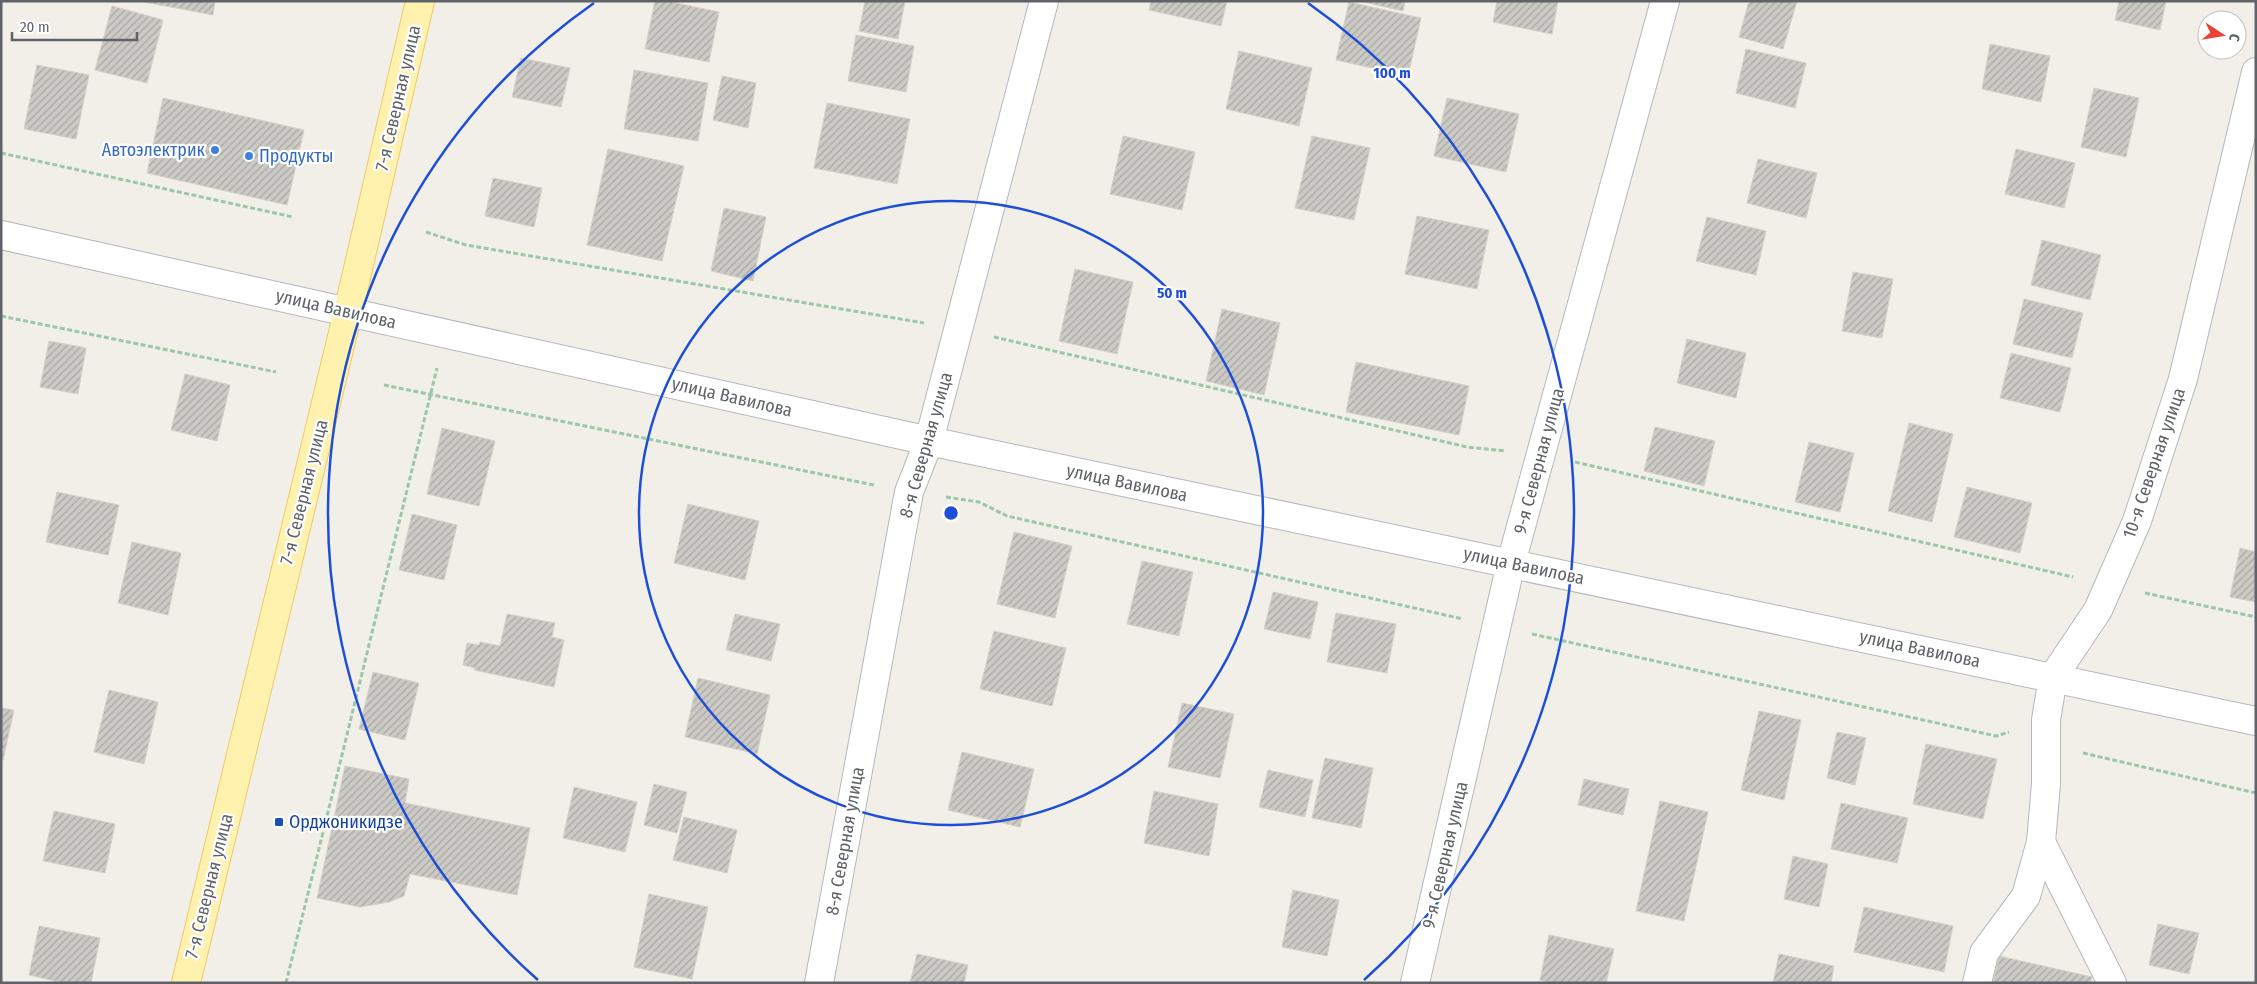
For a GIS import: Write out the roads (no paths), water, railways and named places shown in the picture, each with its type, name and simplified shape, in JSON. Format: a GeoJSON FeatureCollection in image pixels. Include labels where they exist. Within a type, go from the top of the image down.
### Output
{"type":"FeatureCollection","features":[{"type":"Feature","properties":{"kind":"main road","name":"7-я Северная улица"},"geometry":{"type":"LineString","coordinates":[[186,983],[348,312],[420,1]]}},
{"type":"Feature","properties":{"kind":"street","name":"8-я Северная улица"},"geometry":{"type":"LineString","coordinates":[[819,983],[909,492],[929,441],[1044,1]]}},
{"type":"Feature","properties":{"kind":"street","name":"9-я Северная улица"},"geometry":{"type":"LineString","coordinates":[[1415,983],[1511,563],[1665,1]]}},
{"type":"Feature","properties":{"kind":"street","name":"10-я Северная улица"},"geometry":{"type":"LineString","coordinates":[[1977,983],[1984,953],[2026,896],[2041,842],[2046,784],[2046,720],[2052,677],[2098,610],[2137,521],[2182,379],[2256,72]]}},
{"type":"Feature","properties":{"kind":"street","name":"улица Вавилова"},"geometry":{"type":"LineString","coordinates":[[1,235],[929,441],[2256,721]]}},
{"type":"Feature","properties":{"kind":"street"},"geometry":{"type":"LineString","coordinates":[[2041,842],[2112,983]]}},
{"type":"Feature","properties":{"kind":"place","name":"Автоэлектрик"},"geometry":{"type":"Point","coordinates":[215,150]}},
{"type":"Feature","properties":{"kind":"place","name":"Продукты"},"geometry":{"type":"Point","coordinates":[249,156]}},
{"type":"Feature","properties":{"kind":"place","name":"Орджоникидзе"},"geometry":{"type":"Point","coordinates":[279,822]}}]}
